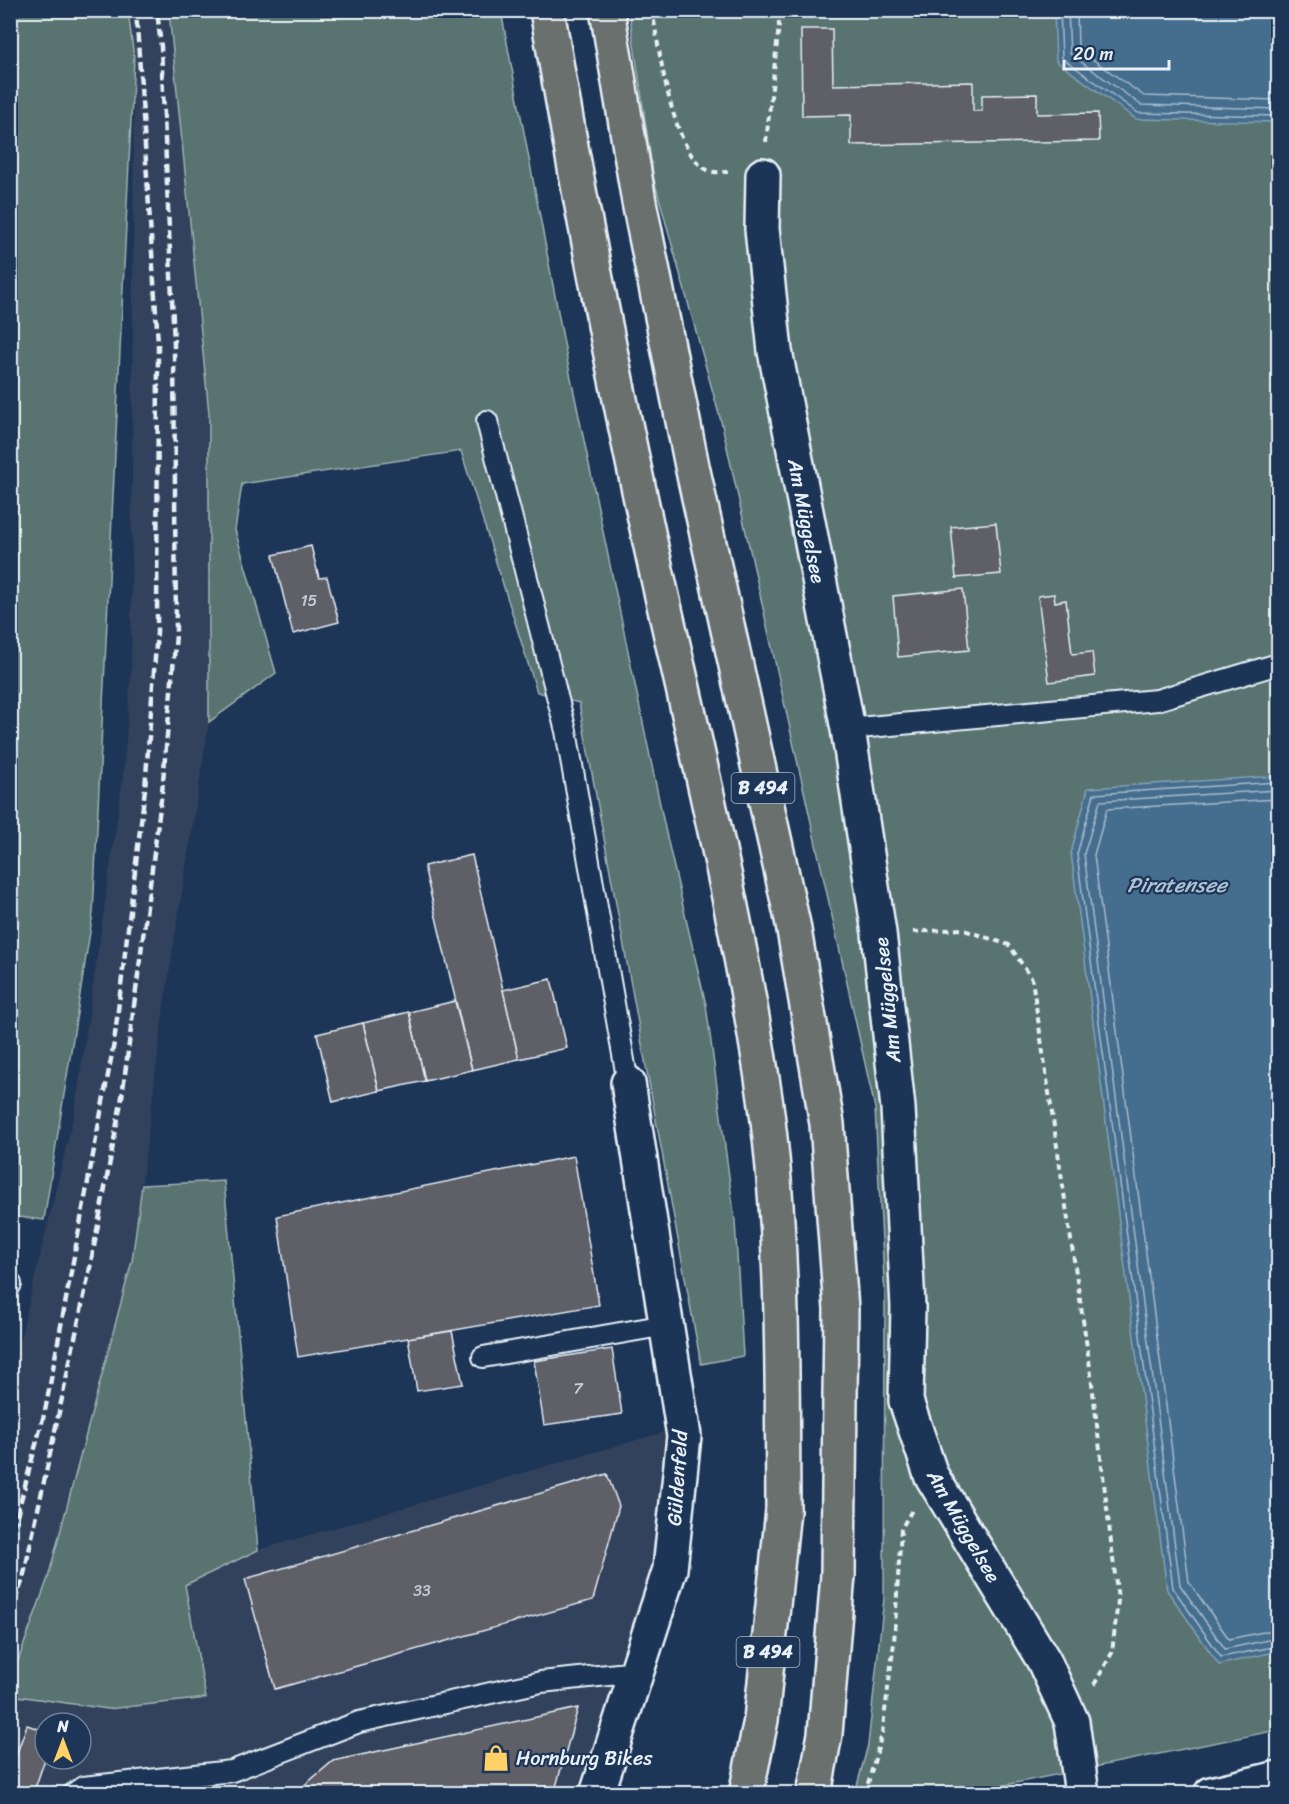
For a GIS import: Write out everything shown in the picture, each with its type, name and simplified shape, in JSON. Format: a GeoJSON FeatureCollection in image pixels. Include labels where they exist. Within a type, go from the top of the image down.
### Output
{"type":"FeatureCollection","features":[{"type":"Feature","properties":{"kind":"main road","name":"B 494"},"geometry":{"type":"LineString","coordinates":[[547,10],[572,154],[637,484],[740,948],[765,1101],[781,1283],[783,1510],[761,1720],[746,1794]]}},
{"type":"Feature","properties":{"kind":"main road","name":"B 494"},"geometry":{"type":"LineString","coordinates":[[607,10],[639,202],[692,466],[794,924],[827,1124],[841,1309],[838,1575],[825,1734],[814,1794]]}},
{"type":"Feature","properties":{"kind":"street","name":"Am Müggelsee"},"geometry":{"type":"LineString","coordinates":[[763,175],[762,229],[775,351],[848,729],[879,933],[898,1108],[908,1307],[906,1401],[931,1475],[1044,1661],[1072,1722],[1082,1794]]}},
{"type":"Feature","properties":{"kind":"street","name":"Güldenfeld"},"geometry":{"type":"LineString","coordinates":[[597,1794],[670,1569],[684,1436],[628,1083]]}},
{"type":"Feature","properties":{"kind":"street"},"geometry":{"type":"LineString","coordinates":[[1211,1794],[1278,1778]]}},
{"type":"Feature","properties":{"kind":"lane"},"geometry":{"type":"LineString","coordinates":[[487,421],[566,730],[628,1083]]}},
{"type":"Feature","properties":{"kind":"lane"},"geometry":{"type":"LineString","coordinates":[[848,729],[1157,700],[1278,664]]}},
{"type":"Feature","properties":{"kind":"lane"},"geometry":{"type":"LineString","coordinates":[[483,1357],[666,1325]]}},
{"type":"Feature","properties":{"kind":"lane"},"geometry":{"type":"LineString","coordinates":[[73,1794],[82,1787],[231,1771],[359,1722],[541,1682],[637,1672]]}},
{"type":"Feature","properties":{"kind":"path"},"geometry":{"type":"LineString","coordinates":[[652,10],[673,118],[691,155],[709,171],[763,175],[779,25],[778,10]]}},
{"type":"Feature","properties":{"kind":"path"},"geometry":{"type":"LineString","coordinates":[[879,933],[961,929],[1009,945],[1032,979],[1090,1367],[1118,1600],[1112,1653],[1072,1722]]}},
{"type":"Feature","properties":{"kind":"path"},"geometry":{"type":"LineString","coordinates":[[865,1794],[882,1734],[894,1643],[901,1529],[931,1475]]}},
{"type":"Feature","properties":{"kind":"shaded area"},"geometry":{"type":"Polygon","coordinates":[[[128,11],[169,11],[209,413],[209,722],[164,1006],[132,1261],[48,1578],[11,1680],[11,1377],[75,1110],[123,777],[131,673],[134,58],[128,11]]]}},
{"type":"Feature","properties":{"kind":"shaded area"},"geometry":{"type":"Polygon","coordinates":[[[664,1432],[656,1550],[581,1793],[11,1794],[11,1695],[108,1709],[206,1698],[185,1585],[258,1550],[664,1432]]]}},
{"type":"Feature","properties":{"kind":"green space"},"geometry":{"type":"Polygon","coordinates":[[[11,10],[128,11],[134,58],[93,913],[44,1220],[10,1216],[11,10]]]}},
{"type":"Feature","properties":{"kind":"green space"},"geometry":{"type":"Polygon","coordinates":[[[169,11],[501,11],[567,359],[666,833],[706,1005],[735,1221],[743,1356],[701,1364],[579,703],[537,692],[461,451],[242,484],[235,530],[276,673],[209,722],[209,413],[169,11]]]}},
{"type":"Feature","properties":{"kind":"green space"},"geometry":{"type":"Polygon","coordinates":[[[629,11],[1278,11],[1278,1730],[965,1793],[855,1793],[868,1745],[884,1598],[885,1298],[875,1108],[722,425],[654,180],[629,11]]]}},
{"type":"Feature","properties":{"kind":"green space"},"geometry":{"type":"Polygon","coordinates":[[[224,1181],[258,1550],[185,1585],[206,1698],[108,1709],[11,1695],[11,1680],[48,1578],[132,1261],[142,1185],[224,1181]]]}},
{"type":"Feature","properties":{"kind":"water"},"geometry":{"type":"Polygon","coordinates":[[[1054,11],[1278,11],[1278,122],[1136,119],[1056,61],[1054,11]]]}},
{"type":"Feature","properties":{"kind":"water","name":"Piratensee"},"geometry":{"type":"Polygon","coordinates":[[[1278,776],[1278,1651],[1219,1665],[1167,1590],[1071,853],[1088,788],[1278,776]]]}},
{"type":"Feature","properties":{"kind":"building"},"geometry":{"type":"Polygon","coordinates":[[[801,29],[832,29],[833,85],[973,82],[973,111],[982,111],[982,95],[1037,94],[1037,114],[1098,113],[1099,141],[851,145],[851,115],[802,116],[801,29]]]}},
{"type":"Feature","properties":{"kind":"building"},"geometry":{"type":"Polygon","coordinates":[[[996,523],[1001,574],[956,578],[951,527],[996,523]]]}},
{"type":"Feature","properties":{"kind":"building"},"geometry":{"type":"Polygon","coordinates":[[[311,546],[319,578],[327,577],[339,622],[293,634],[273,555],[311,546]]]}},
{"type":"Feature","properties":{"kind":"building"},"geometry":{"type":"Polygon","coordinates":[[[963,589],[969,650],[898,657],[893,596],[963,589]]]}},
{"type":"Feature","properties":{"kind":"building"},"geometry":{"type":"Polygon","coordinates":[[[1054,594],[1055,602],[1066,600],[1072,654],[1092,652],[1095,676],[1049,682],[1038,596],[1054,594]]]}},
{"type":"Feature","properties":{"kind":"building"},"geometry":{"type":"Polygon","coordinates":[[[472,855],[519,1059],[472,1070],[424,866],[472,855]]]}},
{"type":"Feature","properties":{"kind":"building"},"geometry":{"type":"Polygon","coordinates":[[[551,979],[567,1048],[519,1059],[503,990],[551,979]]]}},
{"type":"Feature","properties":{"kind":"building"},"geometry":{"type":"Polygon","coordinates":[[[455,1001],[472,1070],[425,1081],[409,1012],[455,1001]]]}},
{"type":"Feature","properties":{"kind":"building"},"geometry":{"type":"Polygon","coordinates":[[[409,1012],[425,1081],[379,1091],[363,1023],[409,1012]]]}},
{"type":"Feature","properties":{"kind":"building"},"geometry":{"type":"Polygon","coordinates":[[[363,1023],[379,1091],[333,1102],[317,1034],[363,1023]]]}},
{"type":"Feature","properties":{"kind":"building"},"geometry":{"type":"Polygon","coordinates":[[[574,1156],[599,1305],[298,1357],[277,1216],[574,1156]]]}},
{"type":"Feature","properties":{"kind":"building"},"geometry":{"type":"Polygon","coordinates":[[[452,1331],[463,1384],[417,1391],[408,1338],[452,1331]]]}},
{"type":"Feature","properties":{"kind":"building"},"geometry":{"type":"Polygon","coordinates":[[[612,1349],[622,1414],[544,1425],[534,1361],[612,1349]]]}},
{"type":"Feature","properties":{"kind":"building"},"geometry":{"type":"Polygon","coordinates":[[[607,1474],[619,1506],[593,1600],[275,1689],[245,1579],[607,1474]]]}},
{"type":"Feature","properties":{"kind":"building"},"geometry":{"type":"Polygon","coordinates":[[[578,1708],[554,1794],[294,1794],[333,1761],[578,1708]]]}},
{"type":"Feature","properties":{"kind":"building"},"geometry":{"type":"Polygon","coordinates":[[[27,1725],[33,1727],[33,1771],[41,1771],[33,1794],[10,1794],[10,1772],[27,1725]]]}},
{"type":"Feature","properties":{"kind":"railway"},"geometry":{"type":"LineString","coordinates":[[10,1541],[45,1411],[114,1043],[145,789],[157,632],[158,343],[136,10]]}},
{"type":"Feature","properties":{"kind":"railway"},"geometry":{"type":"LineString","coordinates":[[10,1615],[23,1579],[89,1273],[122,1097],[162,792],[176,635],[174,344],[161,47],[157,10]]}},
{"type":"Feature","properties":{"kind":"place","name":"Hornburg Bikes"},"geometry":{"type":"Point","coordinates":[496,1758]}}]}
